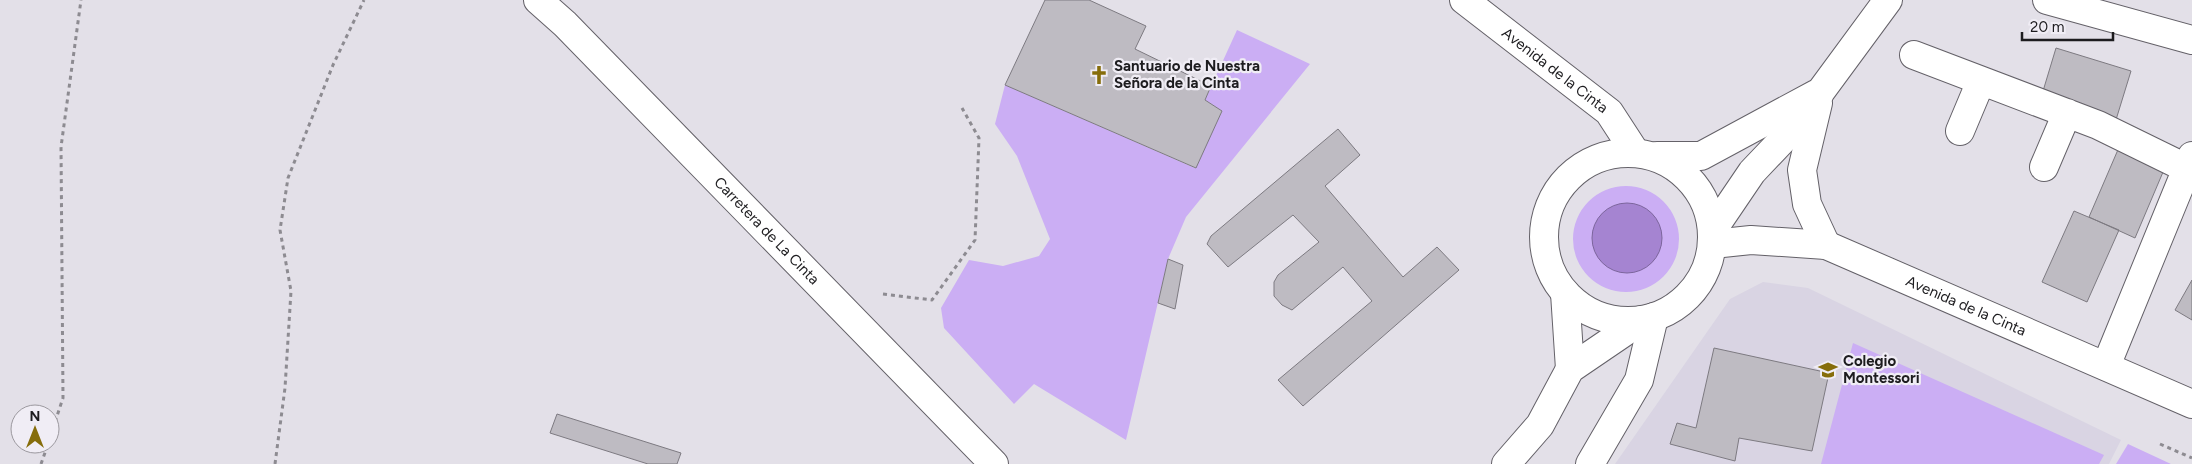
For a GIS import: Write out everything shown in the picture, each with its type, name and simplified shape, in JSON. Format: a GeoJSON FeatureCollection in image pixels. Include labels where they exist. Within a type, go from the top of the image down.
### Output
{"type":"FeatureCollection","features":[{"type":"Feature","properties":{"kind":"main road","name":"Carretera de La Cinta"},"geometry":{"type":"LineString","coordinates":[[538,0],[565,24],[994,464]]}},
{"type":"Feature","properties":{"kind":"main road","name":"Avenida de la Cinta"},"geometry":{"type":"LineString","coordinates":[[1464,0],[1609,112],[1645,154]]}},
{"type":"Feature","properties":{"kind":"main road"},"geometry":{"type":"LineString","coordinates":[[1712,238],[1752,172],[1810,111],[1821,91],[1888,0]]}},
{"type":"Feature","properties":{"kind":"main road"},"geometry":{"type":"LineString","coordinates":[[2047,0],[2192,40]]}},
{"type":"Feature","properties":{"kind":"main road"},"geometry":{"type":"LineString","coordinates":[[1914,55],[2098,125],[2190,166],[2106,366]]}},
{"type":"Feature","properties":{"kind":"main road"},"geometry":{"type":"LineString","coordinates":[[1960,131],[1981,81]]}},
{"type":"Feature","properties":{"kind":"main road"},"geometry":{"type":"LineString","coordinates":[[1648,318],[1614,320],[1588,311],[1566,293],[1549,268],[1543,237],[1547,210],[1559,186],[1579,167],[1604,158],[1645,154],[1701,156],[1821,91]]}},
{"type":"Feature","properties":{"kind":"main road"},"geometry":{"type":"LineString","coordinates":[[1821,91],[1802,170],[1807,204],[1826,245]]}},
{"type":"Feature","properties":{"kind":"main road"},"geometry":{"type":"LineString","coordinates":[[2044,167],[2067,113]]}},
{"type":"Feature","properties":{"kind":"main road"},"geometry":{"type":"LineString","coordinates":[[1506,464],[1540,425],[1570,369],[1648,318],[1676,306],[1694,289],[1707,268],[1712,238],[1710,214],[1698,187],[1679,168],[1645,154]]}},
{"type":"Feature","properties":{"kind":"main road","name":"Avenida de la Cinta"},"geometry":{"type":"LineString","coordinates":[[1712,238],[1826,245],[2192,404]]}},
{"type":"Feature","properties":{"kind":"main road"},"geometry":{"type":"LineString","coordinates":[[1566,293],[1570,369]]}},
{"type":"Feature","properties":{"kind":"main road"},"geometry":{"type":"LineString","coordinates":[[1590,464],[1639,380],[1648,318]]}},
{"type":"Feature","properties":{"kind":"path"},"geometry":{"type":"LineString","coordinates":[[60,407],[63,398],[60,147],[81,0]]}},
{"type":"Feature","properties":{"kind":"path"},"geometry":{"type":"LineString","coordinates":[[275,464],[285,388],[291,291],[280,230],[288,178],[333,65],[364,0]]}},
{"type":"Feature","properties":{"kind":"path"},"geometry":{"type":"LineString","coordinates":[[883,294],[932,300],[975,240],[980,138],[962,108]]}},
{"type":"Feature","properties":{"kind":"path"},"geometry":{"type":"LineString","coordinates":[[2160,444],[2192,458]]}},
{"type":"Feature","properties":{"kind":"shaded area"},"geometry":{"type":"Polygon","coordinates":[[[1237,30],[1310,64],[1186,217],[1168,259],[1126,440],[1034,384],[1014,404],[944,328],[941,308],[969,260],[1003,266],[1039,256],[1050,239],[1017,156],[995,124],[1005,85],[1195,168],[1222,111],[1205,100],[1237,30]]]}},
{"type":"Feature","properties":{"kind":"shaded area"},"geometry":{"type":"Polygon","coordinates":[[[1626,186],[1646,190],[1663,202],[1675,219],[1679,239],[1675,259],[1663,276],[1646,288],[1626,292],[1606,288],[1589,276],[1577,259],[1573,239],[1577,219],[1589,202],[1606,190],[1626,186]]]}},
{"type":"Feature","properties":{"kind":"shaded area"},"geometry":{"type":"Polygon","coordinates":[[[1627,203],[1640,206],[1652,213],[1659,225],[1662,238],[1659,251],[1652,263],[1640,270],[1627,273],[1614,270],[1602,263],[1595,251],[1592,238],[1595,225],[1602,213],[1614,206],[1627,203]]]}},
{"type":"Feature","properties":{"kind":"shaded area","name":"Colegio Montessori"},"geometry":{"type":"Polygon","coordinates":[[[1763,282],[1808,288],[2121,440],[2109,464],[1615,464],[1730,299],[1763,282]]]}},
{"type":"Feature","properties":{"kind":"shaded area"},"geometry":{"type":"Polygon","coordinates":[[[1853,343],[2104,455],[2099,464],[1821,464],[1853,343]]]}},
{"type":"Feature","properties":{"kind":"shaded area"},"geometry":{"type":"Polygon","coordinates":[[[2128,444],[2171,464],[2116,464],[2128,444]]]}},
{"type":"Feature","properties":{"kind":"building","name":"Santuario de Nuestra Señora de la Cinta"},"geometry":{"type":"Polygon","coordinates":[[[1045,0],[1089,0],[1146,26],[1135,49],[1211,86],[1205,100],[1222,111],[1196,168],[1005,85],[1045,0]]]}},
{"type":"Feature","properties":{"kind":"building"},"geometry":{"type":"Polygon","coordinates":[[[2056,48],[2131,71],[2115,123],[2040,101],[2056,48]]]}},
{"type":"Feature","properties":{"kind":"building"},"geometry":{"type":"Polygon","coordinates":[[[1338,129],[1360,155],[1325,186],[1403,277],[1437,247],[1459,270],[1303,406],[1278,380],[1372,301],[1343,267],[1292,310],[1282,305],[1274,296],[1274,282],[1278,275],[1319,242],[1293,215],[1228,267],[1207,244],[1211,236],[1338,129]]]}},
{"type":"Feature","properties":{"kind":"building"},"geometry":{"type":"Polygon","coordinates":[[[2120,145],[2166,165],[2135,238],[2089,217],[2120,145]]]}},
{"type":"Feature","properties":{"kind":"building"},"geometry":{"type":"Polygon","coordinates":[[[2074,211],[2119,230],[2087,302],[2042,282],[2074,211]]]}},
{"type":"Feature","properties":{"kind":"building"},"geometry":{"type":"Polygon","coordinates":[[[1168,259],[1183,265],[1175,309],[1158,303],[1168,259]]]}},
{"type":"Feature","properties":{"kind":"building"},"geometry":{"type":"Polygon","coordinates":[[[2192,280],[2192,320],[2175,310],[2192,280]]]}},
{"type":"Feature","properties":{"kind":"building"},"geometry":{"type":"Polygon","coordinates":[[[1714,348],[1829,373],[1812,451],[1739,438],[1735,461],[1670,444],[1677,423],[1696,428],[1714,348]]]}},
{"type":"Feature","properties":{"kind":"building"},"geometry":{"type":"Polygon","coordinates":[[[557,414],[681,453],[677,464],[648,464],[550,433],[557,414]]]}},
{"type":"Feature","properties":{"kind":"place","name":"Santuario de Nuestra Señora de la Cinta"},"geometry":{"type":"Point","coordinates":[1099,75]}},
{"type":"Feature","properties":{"kind":"place","name":"Colegio Montessori"},"geometry":{"type":"Point","coordinates":[1828,370]}}]}
